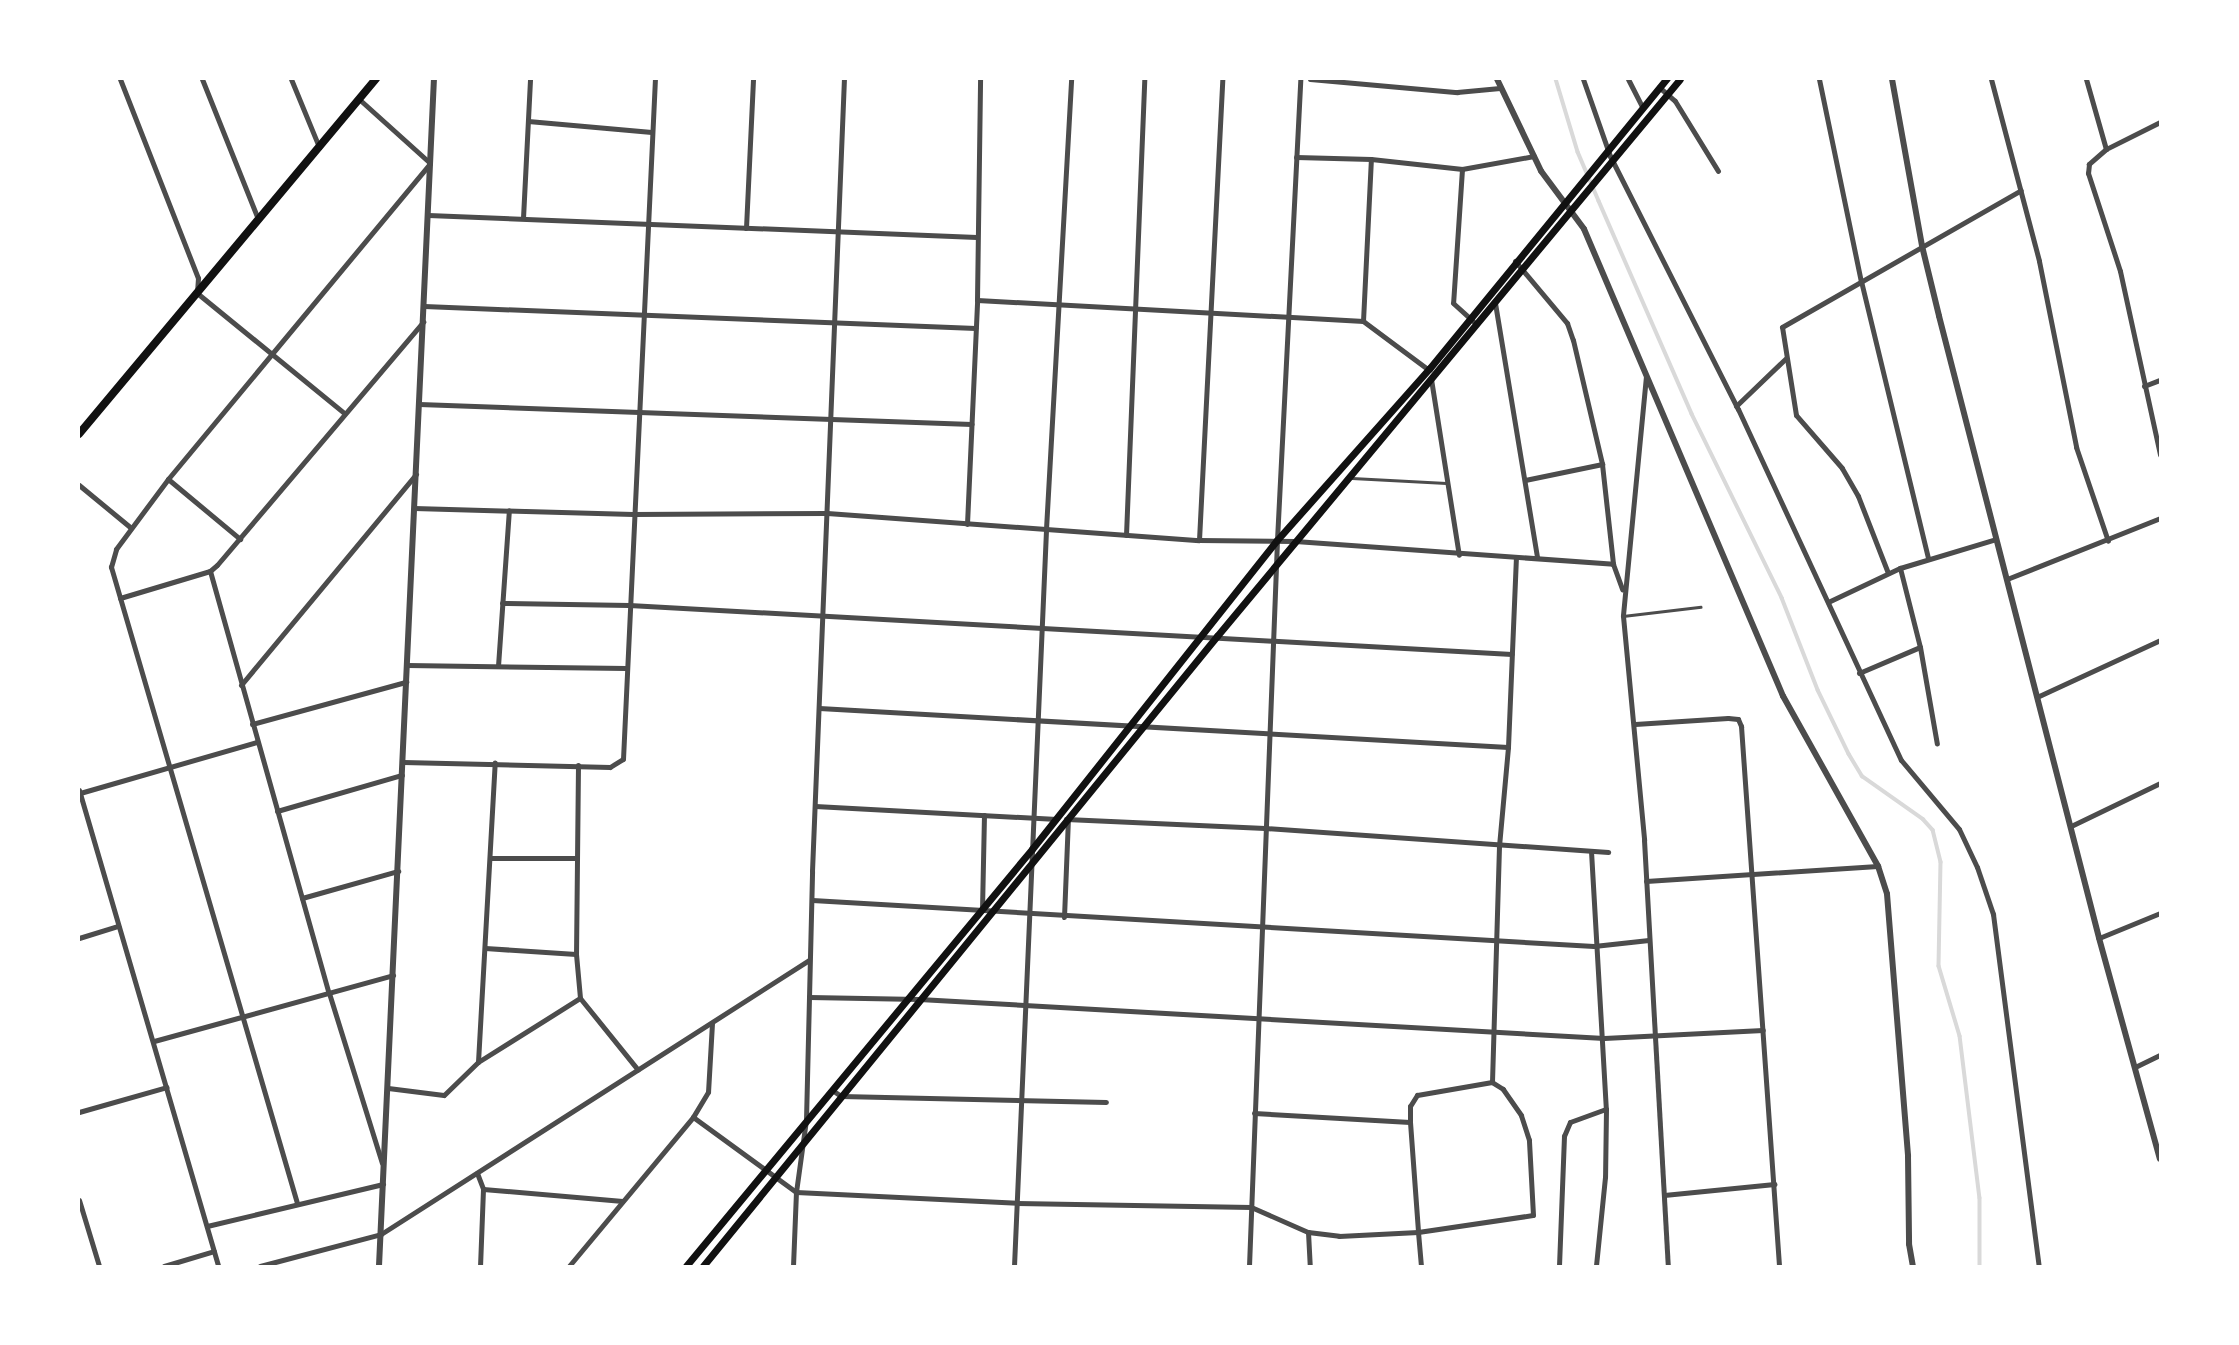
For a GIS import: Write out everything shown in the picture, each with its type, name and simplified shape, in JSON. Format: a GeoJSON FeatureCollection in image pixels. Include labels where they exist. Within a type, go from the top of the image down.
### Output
{"type":"FeatureCollection","features":[{"type":"Feature","properties":{"kind":"main road"},"geometry":{"type":"LineString","coordinates":[[79,434],[376,79]]}},
{"type":"Feature","properties":{"kind":"main road"},"geometry":{"type":"LineString","coordinates":[[703,1266],[1276,564],[1595,183],[1642,107],[1666,79]]}},
{"type":"Feature","properties":{"kind":"main road"},"geometry":{"type":"LineString","coordinates":[[686,1266],[1032,849],[1277,540],[1429,369],[1589,172],[1611,156],[1680,79]]}},
{"type":"Feature","properties":{"kind":"street"},"geometry":{"type":"LineString","coordinates":[[120,79],[198,278],[197,293],[344,412]]}},
{"type":"Feature","properties":{"kind":"street"},"geometry":{"type":"LineString","coordinates":[[202,79],[258,219]]}},
{"type":"Feature","properties":{"kind":"street"},"geometry":{"type":"LineString","coordinates":[[291,79],[319,147]]}},
{"type":"Feature","properties":{"kind":"street"},"geometry":{"type":"LineString","coordinates":[[380,1266],[434,79]]}},
{"type":"Feature","properties":{"kind":"street"},"geometry":{"type":"LineString","coordinates":[[523,218],[530,79]]}},
{"type":"Feature","properties":{"kind":"street"},"geometry":{"type":"LineString","coordinates":[[403,762],[495,762],[610,767],[621,762],[655,79]]}},
{"type":"Feature","properties":{"kind":"street"},"geometry":{"type":"LineString","coordinates":[[746,228],[753,79]]}},
{"type":"Feature","properties":{"kind":"street"},"geometry":{"type":"LineString","coordinates":[[793,1266],[796,1192],[806,1120],[809,960],[844,79]]}},
{"type":"Feature","properties":{"kind":"street"},"geometry":{"type":"LineString","coordinates":[[967,524],[976,328],[980,79]]}},
{"type":"Feature","properties":{"kind":"street"},"geometry":{"type":"LineString","coordinates":[[1014,1266],[1046,529],[1071,79]]}},
{"type":"Feature","properties":{"kind":"street"},"geometry":{"type":"LineString","coordinates":[[1126,535],[1144,79]]}},
{"type":"Feature","properties":{"kind":"street"},"geometry":{"type":"LineString","coordinates":[[1199,540],[1222,79]]}},
{"type":"Feature","properties":{"kind":"street"},"geometry":{"type":"LineString","coordinates":[[1249,1266],[1256,1017],[1300,79]]}},
{"type":"Feature","properties":{"kind":"street"},"geometry":{"type":"LineString","coordinates":[[1310,79],[1457,92],[1500,88]]}},
{"type":"Feature","properties":{"kind":"street"},"geometry":{"type":"LineString","coordinates":[[1497,79],[1534,156],[1584,229],[1647,371],[1783,696],[1878,866],[1888,908],[1909,1156],[1909,1244],[1913,1266]]}},
{"type":"Feature","properties":{"kind":"street"},"geometry":{"type":"LineString","coordinates":[[1583,79],[1611,156],[1736,406],[1828,602],[1858,673],[1901,760],[1959,829],[1977,867],[1993,914],[2039,1266]]}},
{"type":"Feature","properties":{"kind":"street"},"geometry":{"type":"LineString","coordinates":[[1628,79],[1642,107]]}},
{"type":"Feature","properties":{"kind":"street"},"geometry":{"type":"LineString","coordinates":[[1819,79],[1861,281],[1928,558]]}},
{"type":"Feature","properties":{"kind":"street"},"geometry":{"type":"LineString","coordinates":[[1892,79],[1922,246],[2099,938],[2160,1159]]}},
{"type":"Feature","properties":{"kind":"street"},"geometry":{"type":"LineString","coordinates":[[1991,79],[2039,261],[2076,447],[2108,541]]}},
{"type":"Feature","properties":{"kind":"street"},"geometry":{"type":"LineString","coordinates":[[2086,79],[2106,149]]}},
{"type":"Feature","properties":{"kind":"street"},"geometry":{"type":"LineString","coordinates":[[1659,87],[1668,93],[1718,171]]}},
{"type":"Feature","properties":{"kind":"street"},"geometry":{"type":"LineString","coordinates":[[359,99],[430,163]]}},
{"type":"Feature","properties":{"kind":"street"},"geometry":{"type":"LineString","coordinates":[[528,121],[652,132]]}},
{"type":"Feature","properties":{"kind":"street"},"geometry":{"type":"LineString","coordinates":[[2160,122],[2106,149],[2089,164],[2088,173],[2120,271],[2160,455]]}},
{"type":"Feature","properties":{"kind":"street"},"geometry":{"type":"LineString","coordinates":[[1296,156],[1371,159],[1462,169],[1534,156]]}},
{"type":"Feature","properties":{"kind":"street"},"geometry":{"type":"LineString","coordinates":[[1363,321],[1371,159]]}},
{"type":"Feature","properties":{"kind":"street"},"geometry":{"type":"LineString","coordinates":[[297,1203],[111,566],[116,549],[130,527],[430,163]]}},
{"type":"Feature","properties":{"kind":"street"},"geometry":{"type":"LineString","coordinates":[[1462,169],[1453,303],[1477,325]]}},
{"type":"Feature","properties":{"kind":"street"},"geometry":{"type":"LineString","coordinates":[[1888,573],[1842,468],[1796,415],[1782,327],[2021,190]]}},
{"type":"Feature","properties":{"kind":"street"},"geometry":{"type":"LineString","coordinates":[[428,215],[977,237]]}},
{"type":"Feature","properties":{"kind":"street"},"geometry":{"type":"LineString","coordinates":[[1515,261],[1567,323],[1602,464],[1613,564],[1623,593]]}},
{"type":"Feature","properties":{"kind":"street"},"geometry":{"type":"LineString","coordinates":[[976,300],[1363,321],[1429,369],[1450,484],[1459,555]]}},
{"type":"Feature","properties":{"kind":"street"},"geometry":{"type":"LineString","coordinates":[[1495,303],[1537,558]]}},
{"type":"Feature","properties":{"kind":"street"},"geometry":{"type":"LineString","coordinates":[[424,306],[834,325],[976,328]]}},
{"type":"Feature","properties":{"kind":"street"},"geometry":{"type":"LineString","coordinates":[[120,598],[210,571],[423,322]]}},
{"type":"Feature","properties":{"kind":"street"},"geometry":{"type":"LineString","coordinates":[[1736,406],[1785,359]]}},
{"type":"Feature","properties":{"kind":"street"},"geometry":{"type":"LineString","coordinates":[[1647,371],[1623,593],[1623,616],[1635,724],[1646,881],[1668,1266]]}},
{"type":"Feature","properties":{"kind":"street"},"geometry":{"type":"LineString","coordinates":[[2144,386],[2160,380]]}},
{"type":"Feature","properties":{"kind":"street"},"geometry":{"type":"LineString","coordinates":[[419,404],[972,424]]}},
{"type":"Feature","properties":{"kind":"street"},"geometry":{"type":"LineString","coordinates":[[1525,480],[1602,464]]}},
{"type":"Feature","properties":{"kind":"street"},"geometry":{"type":"LineString","coordinates":[[241,685],[416,474]]}},
{"type":"Feature","properties":{"kind":"street"},"geometry":{"type":"LineString","coordinates":[[168,479],[240,539]]}},
{"type":"Feature","properties":{"kind":"street"},"geometry":{"type":"LineString","coordinates":[[79,485],[130,527]]}},
{"type":"Feature","properties":{"kind":"street"},"geometry":{"type":"LineString","coordinates":[[414,508],[634,514],[827,513],[1199,540],[1296,541],[1459,555],[1613,564]]}},
{"type":"Feature","properties":{"kind":"street"},"geometry":{"type":"LineString","coordinates":[[498,666],[509,510]]}},
{"type":"Feature","properties":{"kind":"street"},"geometry":{"type":"LineString","coordinates":[[2007,579],[2108,541],[2160,518]]}},
{"type":"Feature","properties":{"kind":"street"},"geometry":{"type":"LineString","coordinates":[[1828,602],[1900,568],[1996,539]]}},
{"type":"Feature","properties":{"kind":"street"},"geometry":{"type":"LineString","coordinates":[[1492,1082],[1499,846],[1508,747],[1516,558]]}},
{"type":"Feature","properties":{"kind":"street"},"geometry":{"type":"LineString","coordinates":[[1900,568],[1920,647],[1937,744]]}},
{"type":"Feature","properties":{"kind":"street"},"geometry":{"type":"LineString","coordinates":[[210,571],[329,993],[384,1167]]}},
{"type":"Feature","properties":{"kind":"street"},"geometry":{"type":"LineString","coordinates":[[502,603],[629,605],[822,618],[1204,635],[1512,654]]}},
{"type":"Feature","properties":{"kind":"street"},"geometry":{"type":"LineString","coordinates":[[2039,696],[2160,640]]}},
{"type":"Feature","properties":{"kind":"street"},"geometry":{"type":"LineString","coordinates":[[1858,673],[1920,647]]}},
{"type":"Feature","properties":{"kind":"street"},"geometry":{"type":"LineString","coordinates":[[407,665],[626,668]]}},
{"type":"Feature","properties":{"kind":"street"},"geometry":{"type":"LineString","coordinates":[[252,724],[406,682]]}},
{"type":"Feature","properties":{"kind":"street"},"geometry":{"type":"LineString","coordinates":[[819,708],[1508,747]]}},
{"type":"Feature","properties":{"kind":"street"},"geometry":{"type":"LineString","coordinates":[[1635,724],[1738,719],[1779,1266]]}},
{"type":"Feature","properties":{"kind":"street"},"geometry":{"type":"LineString","coordinates":[[218,1266],[79,792],[257,742]]}},
{"type":"Feature","properties":{"kind":"street"},"geometry":{"type":"LineString","coordinates":[[478,1062],[495,762]]}},
{"type":"Feature","properties":{"kind":"street"},"geometry":{"type":"LineString","coordinates":[[578,765],[576,954],[580,998],[638,1070]]}},
{"type":"Feature","properties":{"kind":"street"},"geometry":{"type":"LineString","coordinates":[[277,811],[402,775]]}},
{"type":"Feature","properties":{"kind":"street"},"geometry":{"type":"LineString","coordinates":[[2071,826],[2160,783]]}},
{"type":"Feature","properties":{"kind":"street"},"geometry":{"type":"LineString","coordinates":[[815,806],[1265,828],[1608,852]]}},
{"type":"Feature","properties":{"kind":"street"},"geometry":{"type":"LineString","coordinates":[[982,910],[984,815]]}},
{"type":"Feature","properties":{"kind":"street"},"geometry":{"type":"LineString","coordinates":[[1064,917],[1068,819]]}},
{"type":"Feature","properties":{"kind":"street"},"geometry":{"type":"LineString","coordinates":[[1591,851],[1594,946],[1604,1038],[1606,1109],[1605,1177],[1596,1266]]}},
{"type":"Feature","properties":{"kind":"street"},"geometry":{"type":"LineString","coordinates":[[490,858],[576,858]]}},
{"type":"Feature","properties":{"kind":"street"},"geometry":{"type":"LineString","coordinates":[[1646,881],[1878,866]]}},
{"type":"Feature","properties":{"kind":"street"},"geometry":{"type":"LineString","coordinates":[[302,898],[398,871]]}},
{"type":"Feature","properties":{"kind":"street"},"geometry":{"type":"LineString","coordinates":[[812,900],[1064,917],[1261,925],[1594,946],[1649,940]]}},
{"type":"Feature","properties":{"kind":"street"},"geometry":{"type":"LineString","coordinates":[[2099,938],[2160,913]]}},
{"type":"Feature","properties":{"kind":"street"},"geometry":{"type":"LineString","coordinates":[[79,938],[118,926]]}},
{"type":"Feature","properties":{"kind":"street"},"geometry":{"type":"LineString","coordinates":[[485,948],[576,954]]}},
{"type":"Feature","properties":{"kind":"street"},"geometry":{"type":"LineString","coordinates":[[260,1266],[381,1234],[809,960]]}},
{"type":"Feature","properties":{"kind":"street"},"geometry":{"type":"LineString","coordinates":[[154,1041],[393,975]]}},
{"type":"Feature","properties":{"kind":"street"},"geometry":{"type":"LineString","coordinates":[[809,997],[919,999],[1604,1038],[1763,1030]]}},
{"type":"Feature","properties":{"kind":"street"},"geometry":{"type":"LineString","coordinates":[[388,1088],[444,1095],[478,1062],[580,998]]}},
{"type":"Feature","properties":{"kind":"street"},"geometry":{"type":"LineString","coordinates":[[569,1266],[693,1117],[708,1092],[712,1023]]}},
{"type":"Feature","properties":{"kind":"street"},"geometry":{"type":"LineString","coordinates":[[2135,1067],[2160,1055]]}},
{"type":"Feature","properties":{"kind":"street"},"geometry":{"type":"LineString","coordinates":[[693,1117],[796,1192],[1017,1203],[1251,1207],[1308,1232],[1339,1236],[1418,1232],[1532,1215],[1529,1140],[1521,1115],[1503,1089],[1492,1082],[1417,1094],[1410,1106],[1410,1122],[1418,1232],[1421,1266]]}},
{"type":"Feature","properties":{"kind":"street"},"geometry":{"type":"LineString","coordinates":[[79,1112],[167,1087]]}},
{"type":"Feature","properties":{"kind":"street"},"geometry":{"type":"LineString","coordinates":[[832,1090],[841,1096],[1106,1102]]}},
{"type":"Feature","properties":{"kind":"street"},"geometry":{"type":"LineString","coordinates":[[1559,1266],[1564,1136],[1570,1122],[1606,1109]]}},
{"type":"Feature","properties":{"kind":"street"},"geometry":{"type":"LineString","coordinates":[[1254,1113],[1410,1122]]}},
{"type":"Feature","properties":{"kind":"street"},"geometry":{"type":"LineString","coordinates":[[477,1173],[483,1189],[480,1266]]}},
{"type":"Feature","properties":{"kind":"street"},"geometry":{"type":"LineString","coordinates":[[207,1226],[383,1184]]}},
{"type":"Feature","properties":{"kind":"street"},"geometry":{"type":"LineString","coordinates":[[1664,1195],[1773,1184]]}},
{"type":"Feature","properties":{"kind":"street"},"geometry":{"type":"LineString","coordinates":[[483,1189],[622,1201]]}},
{"type":"Feature","properties":{"kind":"street"},"geometry":{"type":"LineString","coordinates":[[79,1200],[99,1266]]}},
{"type":"Feature","properties":{"kind":"street"},"geometry":{"type":"LineString","coordinates":[[1308,1232],[1310,1266]]}},
{"type":"Feature","properties":{"kind":"street"},"geometry":{"type":"LineString","coordinates":[[164,1266],[214,1251]]}},
{"type":"Feature","properties":{"kind":"lane"},"geometry":{"type":"LineString","coordinates":[[1348,478],[1450,484]]}},
{"type":"Feature","properties":{"kind":"lane"},"geometry":{"type":"LineString","coordinates":[[1623,616],[1700,607]]}},
{"type":"Feature","properties":{"kind":"waterway"},"geometry":{"type":"LineString","coordinates":[[1556,79],[1578,152],[1599,201],[1692,414],[1782,598],[1818,690],[1849,754],[1862,776],[1923,819],[1933,830],[1941,862],[1939,966],[1960,1036],[1980,1198],[1980,1266]]}}]}
